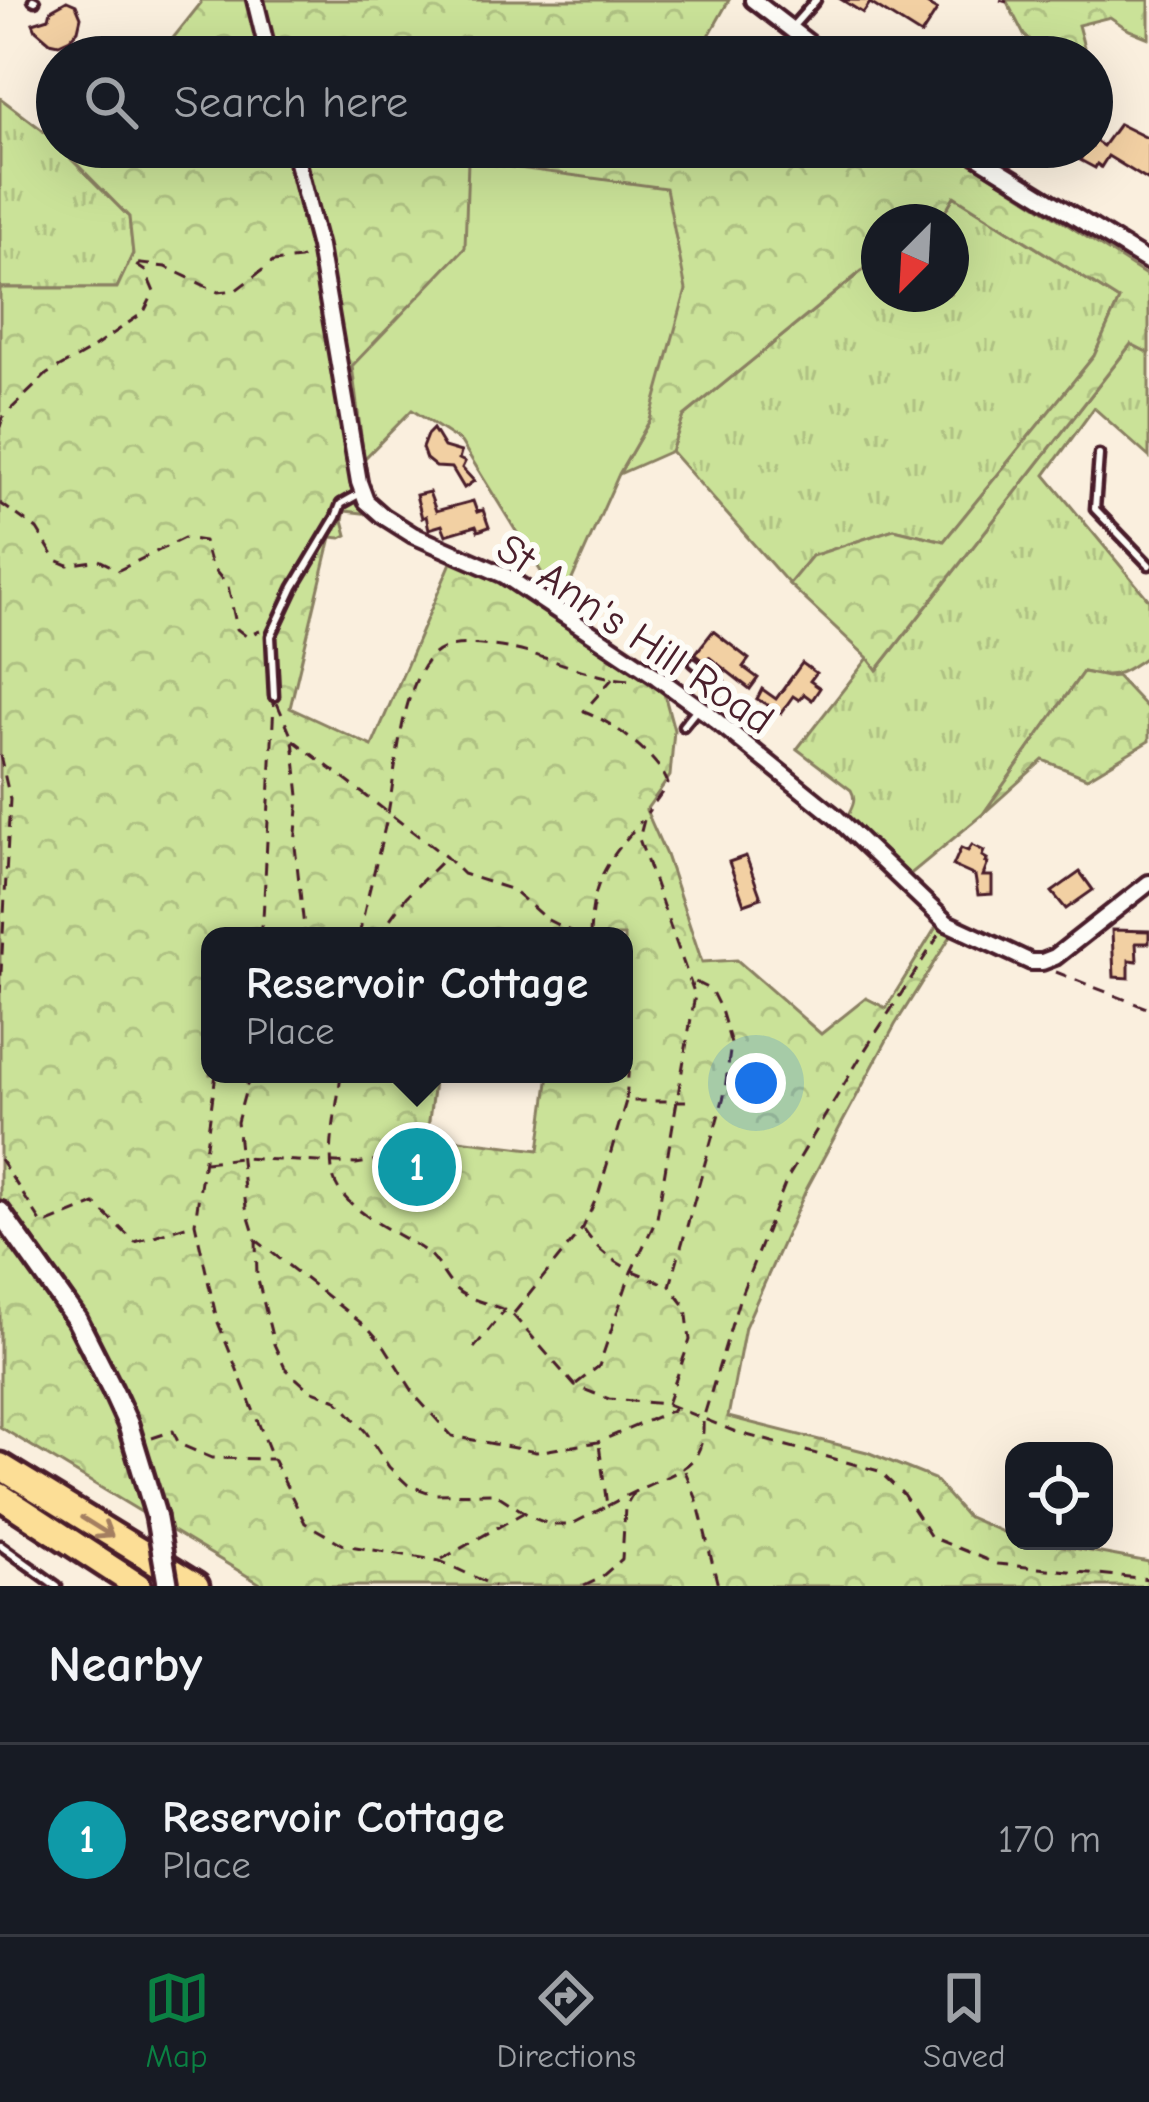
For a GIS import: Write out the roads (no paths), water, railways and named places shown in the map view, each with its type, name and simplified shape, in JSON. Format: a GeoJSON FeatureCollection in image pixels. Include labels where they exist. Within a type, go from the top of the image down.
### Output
{"type":"FeatureCollection","features":[{"type":"Feature","properties":{"kind":"highway"},"geometry":{"type":"LineString","coordinates":[[0,1466],[196,1586]]}},
{"type":"Feature","properties":{"kind":"highway"},"geometry":{"type":"LineString","coordinates":[[0,1496],[138,1586]]}},
{"type":"Feature","properties":{"kind":"main road"},"geometry":{"type":"LineString","coordinates":[[0,1212],[77,1320],[128,1424],[156,1516],[168,1586]]}},
{"type":"Feature","properties":{"kind":"street"},"geometry":{"type":"LineString","coordinates":[[255,0],[264,36]]}},
{"type":"Feature","properties":{"kind":"street"},"geometry":{"type":"LineString","coordinates":[[753,0],[800,36]]}},
{"type":"Feature","properties":{"kind":"street"},"geometry":{"type":"LineString","coordinates":[[298,168],[319,247],[362,493]]}},
{"type":"Feature","properties":{"kind":"street"},"geometry":{"type":"LineString","coordinates":[[996,168],[1149,262]]}},
{"type":"Feature","properties":{"kind":"street","name":"St Ann's Hill Road"},"geometry":{"type":"LineString","coordinates":[[362,493],[373,507],[413,535],[504,575],[703,710],[837,818],[947,923],[1019,958],[1042,962],[1055,957],[1149,883]]}},
{"type":"Feature","properties":{"kind":"lane"},"geometry":{"type":"LineString","coordinates":[[790,28],[816,0]]}},
{"type":"Feature","properties":{"kind":"lane"},"geometry":{"type":"LineString","coordinates":[[1099,455],[1095,509],[1149,565]]}},
{"type":"Feature","properties":{"kind":"lane"},"geometry":{"type":"LineString","coordinates":[[274,696],[272,636],[293,587],[341,504],[362,493]]}},
{"type":"Feature","properties":{"kind":"lane"},"geometry":{"type":"LineString","coordinates":[[683,726],[703,710],[718,683],[694,663]]}},
{"type":"Feature","properties":{"kind":"lane"},"geometry":{"type":"LineString","coordinates":[[0,1545],[57,1586]]}},
{"type":"Feature","properties":{"kind":"place","name":"Reservoir Cottage"},"geometry":{"type":"Point","coordinates":[417,1167]}}]}
